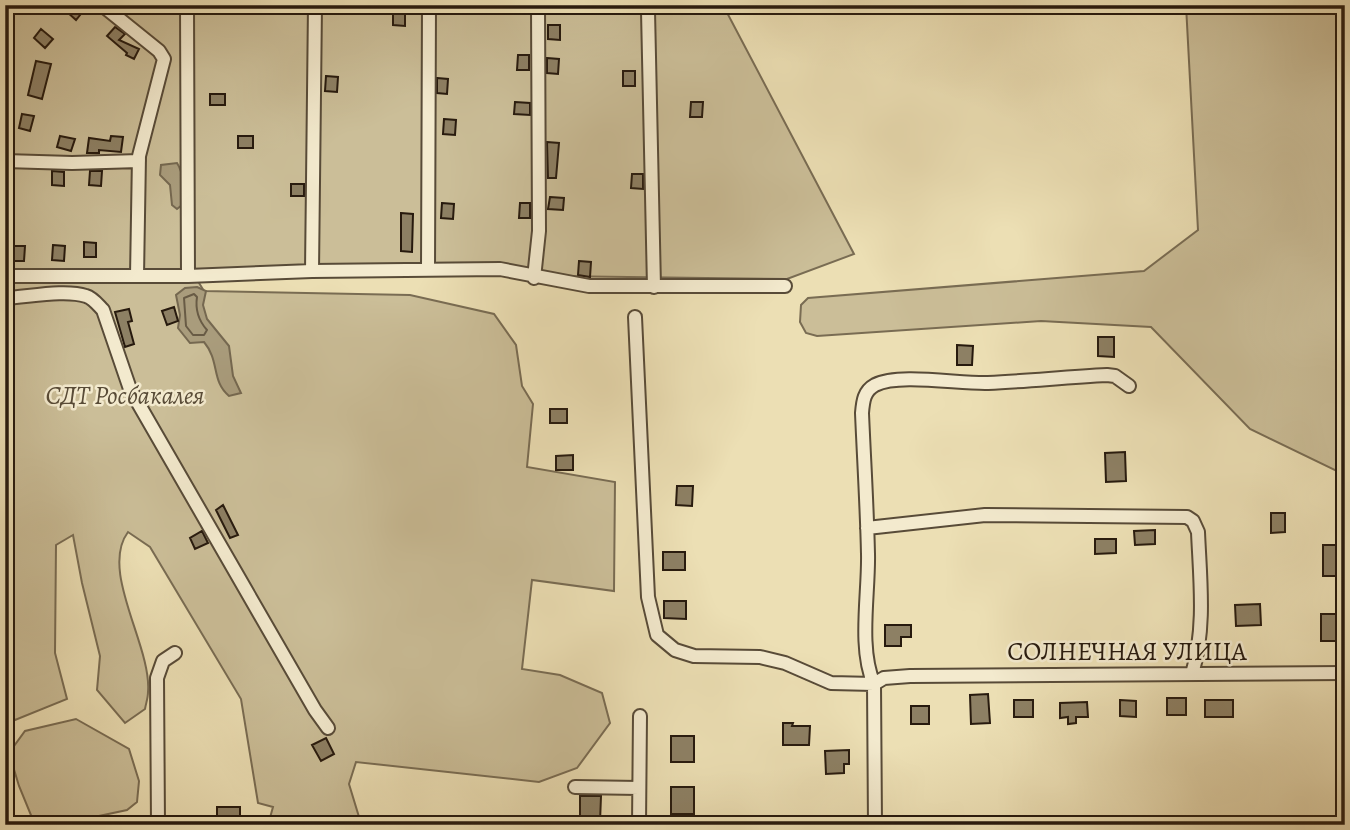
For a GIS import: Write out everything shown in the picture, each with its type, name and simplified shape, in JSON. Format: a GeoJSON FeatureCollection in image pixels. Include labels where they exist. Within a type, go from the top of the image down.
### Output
{"type":"FeatureCollection","features":[{"type":"Feature","properties":{"kind":"street"},"geometry":{"type":"LineString","coordinates":[[102,5],[159,51],[163,59],[139,161],[137,276]]}},
{"type":"Feature","properties":{"kind":"street"},"geometry":{"type":"LineString","coordinates":[[187,5],[188,276]]}},
{"type":"Feature","properties":{"kind":"street"},"geometry":{"type":"LineString","coordinates":[[312,271],[316,5]]}},
{"type":"Feature","properties":{"kind":"street"},"geometry":{"type":"LineString","coordinates":[[428,270],[429,5]]}},
{"type":"Feature","properties":{"kind":"street"},"geometry":{"type":"LineString","coordinates":[[534,278],[539,232],[538,5]]}},
{"type":"Feature","properties":{"kind":"street"},"geometry":{"type":"LineString","coordinates":[[648,11],[654,287]]}},
{"type":"Feature","properties":{"kind":"street"},"geometry":{"type":"LineString","coordinates":[[5,161],[139,161]]}},
{"type":"Feature","properties":{"kind":"street"},"geometry":{"type":"LineString","coordinates":[[5,276],[188,276],[312,271],[500,269],[534,278],[589,286],[785,286]]}},
{"type":"Feature","properties":{"kind":"street"},"geometry":{"type":"LineString","coordinates":[[5,298],[64,294],[86,296],[103,310],[130,389],[315,710],[328,728]]}},
{"type":"Feature","properties":{"kind":"street","name":"СОЛНЕЧНАЯ УЛИЦА"},"geometry":{"type":"LineString","coordinates":[[635,317],[648,597],[657,635],[675,650],[694,656],[760,657],[785,663],[831,683],[874,684],[884,678],[910,676],[1345,673]]}},
{"type":"Feature","properties":{"kind":"street"},"geometry":{"type":"LineString","coordinates":[[874,825],[874,684],[869,672],[866,644],[867,528],[863,399],[870,388],[894,380],[989,383],[1108,375],[1115,376],[1129,386]]}},
{"type":"Feature","properties":{"kind":"street"},"geometry":{"type":"LineString","coordinates":[[867,528],[985,515],[1187,517],[1193,521],[1198,532],[1200,627],[1198,656],[1192,674]]}},
{"type":"Feature","properties":{"kind":"street"},"geometry":{"type":"LineString","coordinates":[[158,825],[157,678],[163,661],[175,653]]}},
{"type":"Feature","properties":{"kind":"street"},"geometry":{"type":"LineString","coordinates":[[639,825],[640,716]]}},
{"type":"Feature","properties":{"kind":"street"},"geometry":{"type":"LineString","coordinates":[[575,787],[639,788]]}},
{"type":"Feature","properties":{"kind":"green space","name":"СДТ Росбакалея"},"geometry":{"type":"Polygon","coordinates":[[[5,5],[723,5],[854,254],[787,279],[551,276],[503,263],[191,270],[204,291],[410,295],[494,314],[516,345],[522,386],[533,404],[527,467],[615,482],[614,591],[532,580],[522,669],[560,675],[602,693],[610,723],[577,768],[539,782],[356,762],[349,784],[359,825],[268,825],[273,807],[258,803],[241,699],[150,547],[128,532],[121,548],[119,567],[147,674],[148,694],[145,709],[125,723],[97,690],[100,656],[73,535],[56,545],[55,653],[67,699],[15,720],[5,707],[5,5]]]}},
{"type":"Feature","properties":{"kind":"green space"},"geometry":{"type":"Polygon","coordinates":[[[1186,5],[1345,5],[1345,475],[1250,429],[1151,327],[1041,321],[817,336],[806,333],[800,322],[801,305],[808,298],[1144,271],[1198,230],[1186,5]]]}},
{"type":"Feature","properties":{"kind":"green space"},"geometry":{"type":"Polygon","coordinates":[[[76,719],[129,749],[139,781],[137,802],[127,810],[99,816],[84,825],[35,825],[9,753],[25,731],[76,719]]]}},
{"type":"Feature","properties":{"kind":"water"},"geometry":{"type":"Polygon","coordinates":[[[177,163],[183,189],[182,205],[177,209],[172,205],[170,185],[160,175],[161,165],[177,163]]]}},
{"type":"Feature","properties":{"kind":"water"},"geometry":{"type":"Polygon","coordinates":[[[197,287],[206,291],[203,305],[207,319],[229,346],[233,376],[241,393],[229,396],[223,390],[212,356],[204,342],[190,343],[178,328],[180,315],[176,295],[185,288],[197,287]]]}},
{"type":"Feature","properties":{"kind":"building"},"geometry":{"type":"Polygon","coordinates":[[[73,5],[88,5],[76,20],[67,12],[73,5]]]}},
{"type":"Feature","properties":{"kind":"building"},"geometry":{"type":"Polygon","coordinates":[[[393,10],[405,11],[405,26],[393,25],[393,10]]]}},
{"type":"Feature","properties":{"kind":"building"},"geometry":{"type":"Polygon","coordinates":[[[548,25],[560,25],[560,40],[548,39],[548,25]]]}},
{"type":"Feature","properties":{"kind":"building"},"geometry":{"type":"Polygon","coordinates":[[[115,27],[125,34],[119,40],[139,49],[134,59],[126,55],[127,53],[107,36],[115,27]]]}},
{"type":"Feature","properties":{"kind":"building"},"geometry":{"type":"Polygon","coordinates":[[[41,29],[53,39],[45,48],[34,38],[41,29]]]}},
{"type":"Feature","properties":{"kind":"building"},"geometry":{"type":"Polygon","coordinates":[[[518,55],[529,55],[529,70],[517,70],[518,55]]]}},
{"type":"Feature","properties":{"kind":"building"},"geometry":{"type":"Polygon","coordinates":[[[547,58],[559,59],[558,74],[547,73],[547,58]]]}},
{"type":"Feature","properties":{"kind":"building"},"geometry":{"type":"Polygon","coordinates":[[[36,61],[51,64],[42,99],[28,95],[36,61]]]}},
{"type":"Feature","properties":{"kind":"building"},"geometry":{"type":"Polygon","coordinates":[[[623,71],[635,71],[635,86],[623,86],[623,71]]]}},
{"type":"Feature","properties":{"kind":"building"},"geometry":{"type":"Polygon","coordinates":[[[326,76],[338,77],[337,92],[325,91],[326,76]]]}},
{"type":"Feature","properties":{"kind":"building"},"geometry":{"type":"Polygon","coordinates":[[[437,78],[448,79],[447,94],[437,93],[437,78]]]}},
{"type":"Feature","properties":{"kind":"building"},"geometry":{"type":"Polygon","coordinates":[[[210,94],[225,94],[225,105],[210,105],[210,94]]]}},
{"type":"Feature","properties":{"kind":"building"},"geometry":{"type":"Polygon","coordinates":[[[515,102],[530,103],[530,115],[514,114],[515,102]]]}},
{"type":"Feature","properties":{"kind":"building"},"geometry":{"type":"Polygon","coordinates":[[[691,102],[703,102],[702,117],[690,117],[691,102]]]}},
{"type":"Feature","properties":{"kind":"building"},"geometry":{"type":"Polygon","coordinates":[[[22,114],[34,116],[30,131],[19,128],[22,114]]]}},
{"type":"Feature","properties":{"kind":"building"},"geometry":{"type":"Polygon","coordinates":[[[444,119],[456,120],[455,135],[443,134],[444,119]]]}},
{"type":"Feature","properties":{"kind":"building"},"geometry":{"type":"Polygon","coordinates":[[[60,136],[75,139],[71,151],[57,147],[60,136]]]}},
{"type":"Feature","properties":{"kind":"building"},"geometry":{"type":"Polygon","coordinates":[[[111,136],[123,137],[121,152],[99,150],[99,153],[87,153],[89,138],[110,141],[111,136]]]}},
{"type":"Feature","properties":{"kind":"building"},"geometry":{"type":"Polygon","coordinates":[[[238,136],[253,136],[253,148],[238,148],[238,136]]]}},
{"type":"Feature","properties":{"kind":"building"},"geometry":{"type":"Polygon","coordinates":[[[547,142],[559,143],[556,178],[548,178],[547,142]]]}},
{"type":"Feature","properties":{"kind":"building"},"geometry":{"type":"Polygon","coordinates":[[[52,171],[64,172],[64,186],[52,185],[52,171]]]}},
{"type":"Feature","properties":{"kind":"building"},"geometry":{"type":"Polygon","coordinates":[[[90,171],[102,171],[101,186],[89,185],[90,171]]]}},
{"type":"Feature","properties":{"kind":"building"},"geometry":{"type":"Polygon","coordinates":[[[632,174],[643,174],[643,189],[631,188],[632,174]]]}},
{"type":"Feature","properties":{"kind":"building"},"geometry":{"type":"Polygon","coordinates":[[[291,184],[304,184],[304,196],[291,196],[291,184]]]}},
{"type":"Feature","properties":{"kind":"building"},"geometry":{"type":"Polygon","coordinates":[[[550,197],[564,198],[563,210],[548,209],[550,197]]]}},
{"type":"Feature","properties":{"kind":"building"},"geometry":{"type":"Polygon","coordinates":[[[442,203],[454,204],[453,219],[441,218],[442,203]]]}},
{"type":"Feature","properties":{"kind":"building"},"geometry":{"type":"Polygon","coordinates":[[[520,203],[530,203],[530,218],[519,218],[520,203]]]}},
{"type":"Feature","properties":{"kind":"building"},"geometry":{"type":"Polygon","coordinates":[[[401,213],[413,214],[412,252],[401,251],[401,213]]]}},
{"type":"Feature","properties":{"kind":"building"},"geometry":{"type":"Polygon","coordinates":[[[84,242],[96,243],[96,257],[84,257],[84,242]]]}},
{"type":"Feature","properties":{"kind":"building"},"geometry":{"type":"Polygon","coordinates":[[[53,245],[65,246],[64,261],[52,260],[53,245]]]}},
{"type":"Feature","properties":{"kind":"building"},"geometry":{"type":"Polygon","coordinates":[[[13,246],[25,246],[24,261],[12,261],[13,246]]]}},
{"type":"Feature","properties":{"kind":"building"},"geometry":{"type":"Polygon","coordinates":[[[579,261],[591,262],[590,277],[578,275],[579,261]]]}},
{"type":"Feature","properties":{"kind":"building"},"geometry":{"type":"Polygon","coordinates":[[[174,307],[178,321],[167,325],[162,311],[174,307]]]}},
{"type":"Feature","properties":{"kind":"building"},"geometry":{"type":"Polygon","coordinates":[[[129,309],[132,321],[128,322],[134,344],[125,347],[115,312],[129,309]]]}},
{"type":"Feature","properties":{"kind":"building"},"geometry":{"type":"Polygon","coordinates":[[[1098,337],[1114,337],[1114,357],[1098,356],[1098,337]]]}},
{"type":"Feature","properties":{"kind":"building"},"geometry":{"type":"Polygon","coordinates":[[[957,345],[973,346],[972,365],[957,365],[957,345]]]}},
{"type":"Feature","properties":{"kind":"building"},"geometry":{"type":"Polygon","coordinates":[[[550,409],[567,409],[567,423],[550,423],[550,409]]]}},
{"type":"Feature","properties":{"kind":"building"},"geometry":{"type":"Polygon","coordinates":[[[1125,452],[1126,481],[1106,482],[1105,453],[1125,452]]]}},
{"type":"Feature","properties":{"kind":"building"},"geometry":{"type":"Polygon","coordinates":[[[573,455],[573,470],[556,470],[556,456],[573,455]]]}},
{"type":"Feature","properties":{"kind":"building"},"geometry":{"type":"Polygon","coordinates":[[[677,486],[693,486],[692,506],[676,505],[677,486]]]}},
{"type":"Feature","properties":{"kind":"building"},"geometry":{"type":"Polygon","coordinates":[[[223,505],[238,535],[230,538],[216,510],[223,505]]]}},
{"type":"Feature","properties":{"kind":"building"},"geometry":{"type":"Polygon","coordinates":[[[1271,513],[1285,513],[1285,532],[1271,533],[1271,513]]]}},
{"type":"Feature","properties":{"kind":"building"},"geometry":{"type":"Polygon","coordinates":[[[1155,530],[1155,544],[1135,545],[1134,531],[1155,530]]]}},
{"type":"Feature","properties":{"kind":"building"},"geometry":{"type":"Polygon","coordinates":[[[202,531],[208,543],[195,549],[190,538],[202,531]]]}},
{"type":"Feature","properties":{"kind":"building"},"geometry":{"type":"Polygon","coordinates":[[[1095,539],[1116,539],[1116,553],[1095,554],[1095,539]]]}},
{"type":"Feature","properties":{"kind":"building"},"geometry":{"type":"Polygon","coordinates":[[[1323,545],[1345,545],[1345,576],[1323,576],[1323,545]]]}},
{"type":"Feature","properties":{"kind":"building"},"geometry":{"type":"Polygon","coordinates":[[[663,552],[685,552],[685,570],[663,570],[663,552]]]}},
{"type":"Feature","properties":{"kind":"building"},"geometry":{"type":"Polygon","coordinates":[[[664,601],[686,601],[686,619],[664,618],[664,601]]]}},
{"type":"Feature","properties":{"kind":"building"},"geometry":{"type":"Polygon","coordinates":[[[1260,604],[1261,625],[1236,626],[1235,605],[1260,604]]]}},
{"type":"Feature","properties":{"kind":"building"},"geometry":{"type":"Polygon","coordinates":[[[1321,614],[1345,614],[1345,641],[1321,641],[1321,614]]]}},
{"type":"Feature","properties":{"kind":"building"},"geometry":{"type":"Polygon","coordinates":[[[885,625],[911,625],[911,637],[901,637],[901,646],[885,646],[885,625]]]}},
{"type":"Feature","properties":{"kind":"building"},"geometry":{"type":"Polygon","coordinates":[[[988,694],[990,723],[971,724],[970,695],[988,694]]]}},
{"type":"Feature","properties":{"kind":"building"},"geometry":{"type":"Polygon","coordinates":[[[1167,698],[1186,698],[1186,715],[1167,715],[1167,698]]]}},
{"type":"Feature","properties":{"kind":"building"},"geometry":{"type":"Polygon","coordinates":[[[1014,700],[1033,700],[1033,717],[1014,717],[1014,700]]]}},
{"type":"Feature","properties":{"kind":"building"},"geometry":{"type":"Polygon","coordinates":[[[1120,700],[1136,701],[1136,717],[1120,716],[1120,700]]]}},
{"type":"Feature","properties":{"kind":"building"},"geometry":{"type":"Polygon","coordinates":[[[1205,700],[1233,700],[1233,717],[1205,717],[1205,700]]]}},
{"type":"Feature","properties":{"kind":"building"},"geometry":{"type":"Polygon","coordinates":[[[1087,702],[1088,717],[1076,717],[1076,723],[1068,724],[1068,717],[1060,718],[1060,703],[1087,702]]]}},
{"type":"Feature","properties":{"kind":"building"},"geometry":{"type":"Polygon","coordinates":[[[911,706],[929,706],[929,724],[911,724],[911,706]]]}},
{"type":"Feature","properties":{"kind":"building"},"geometry":{"type":"Polygon","coordinates":[[[783,723],[810,726],[809,745],[783,745],[783,723]]]}},
{"type":"Feature","properties":{"kind":"building"},"geometry":{"type":"Polygon","coordinates":[[[671,736],[694,736],[694,762],[671,762],[671,736]]]}},
{"type":"Feature","properties":{"kind":"building"},"geometry":{"type":"Polygon","coordinates":[[[326,738],[334,754],[321,761],[312,745],[326,738]]]}},
{"type":"Feature","properties":{"kind":"building"},"geometry":{"type":"Polygon","coordinates":[[[849,750],[849,764],[844,764],[844,773],[826,774],[825,751],[849,750]]]}},
{"type":"Feature","properties":{"kind":"building"},"geometry":{"type":"Polygon","coordinates":[[[671,787],[694,787],[694,814],[671,814],[671,787]]]}},
{"type":"Feature","properties":{"kind":"building"},"geometry":{"type":"Polygon","coordinates":[[[580,796],[601,796],[600,822],[580,822],[580,796]]]}},
{"type":"Feature","properties":{"kind":"building"},"geometry":{"type":"Polygon","coordinates":[[[217,807],[240,807],[240,825],[217,825],[217,807]]]}}]}
